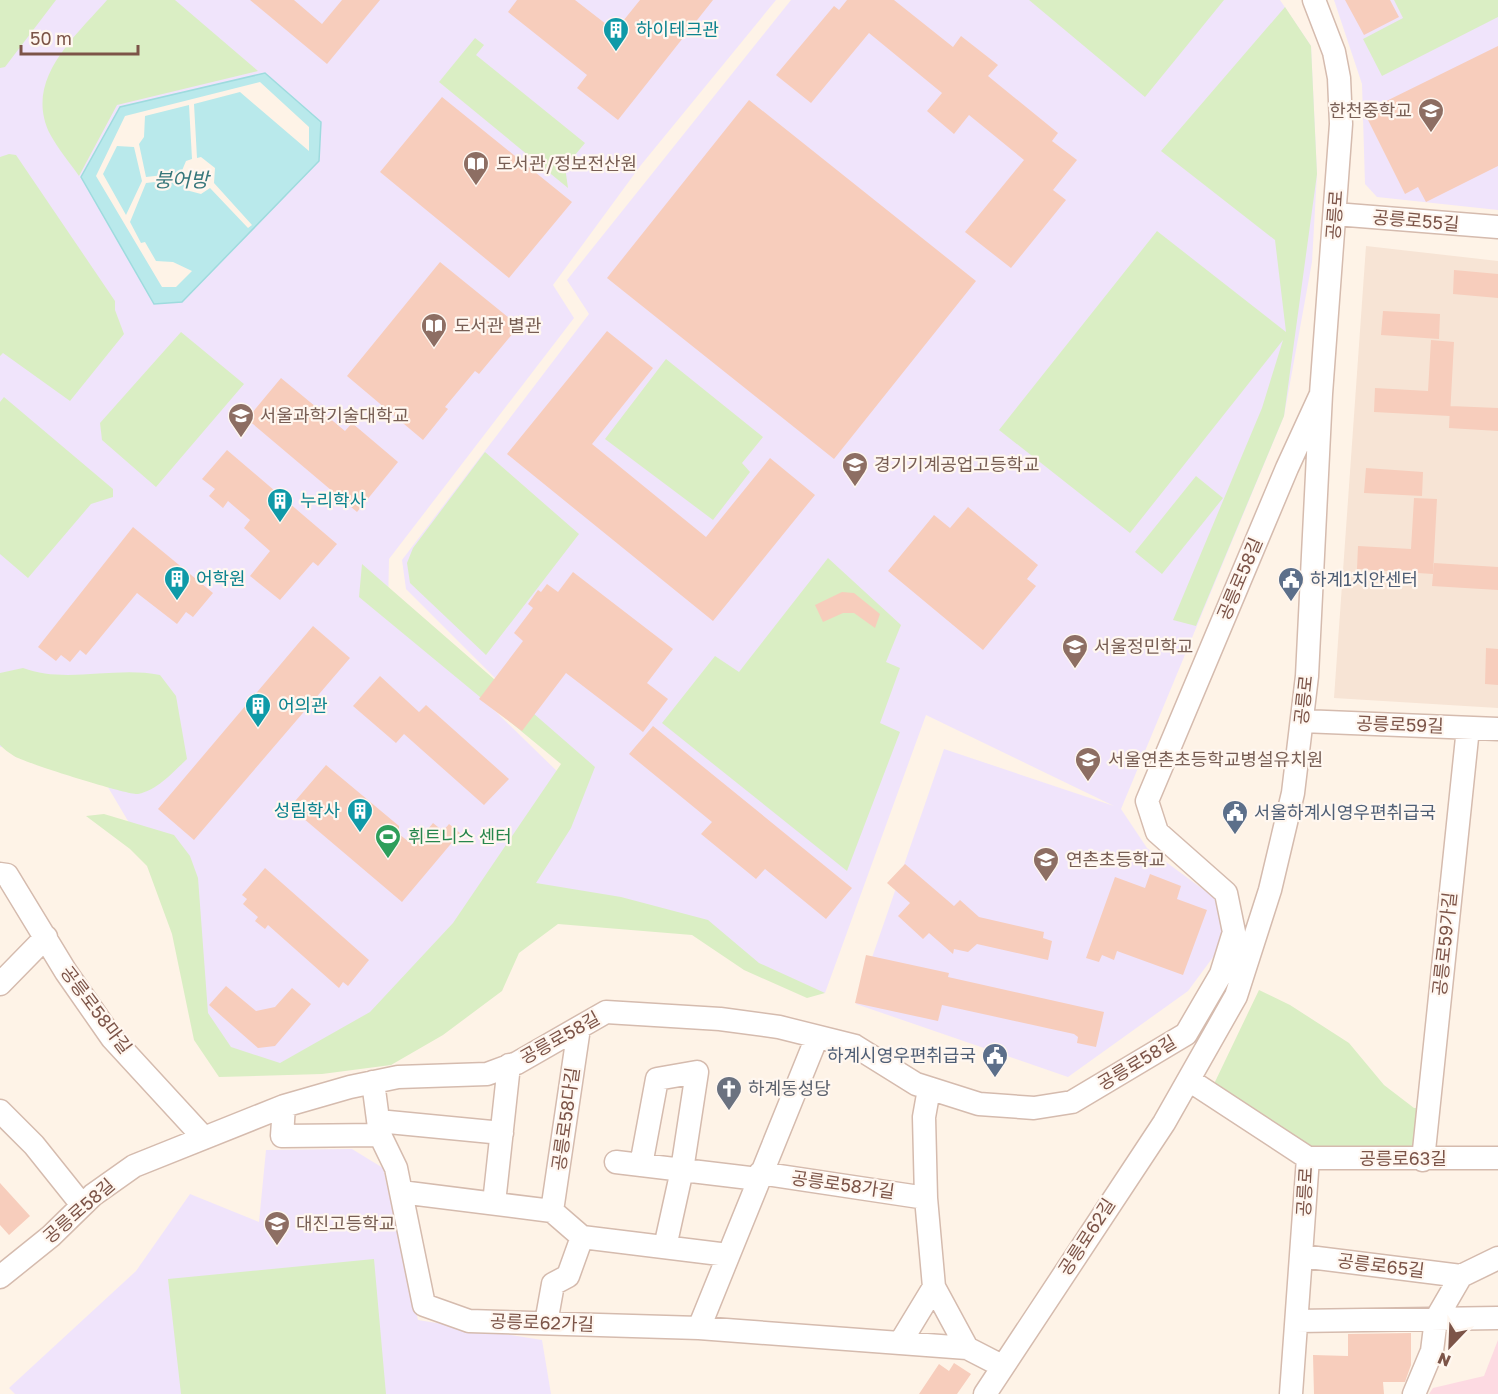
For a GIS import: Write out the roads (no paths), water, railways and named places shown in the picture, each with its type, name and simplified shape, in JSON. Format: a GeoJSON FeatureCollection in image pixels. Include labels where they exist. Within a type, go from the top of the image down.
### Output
{"type":"FeatureCollection","features":[{"type":"Feature","properties":{"kind":"street","name":"공릉로"},"geometry":{"type":"LineString","coordinates":[[1291,1394],[1308,1158],[1189,1080],[1236,996],[1267,899],[1293,793],[1302,721],[1308,664],[1321,394],[1341,124],[1339,78],[1327,30],[1314,0]]}},
{"type":"Feature","properties":{"kind":"street","name":"공릉로55길"},"geometry":{"type":"LineString","coordinates":[[1335,214],[1498,227]]}},
{"type":"Feature","properties":{"kind":"street","name":"공릉로58길"},"geometry":{"type":"LineString","coordinates":[[0,1277],[51,1236],[82,1205],[134,1166],[284,1106],[373,1082],[398,1077],[487,1074],[509,1065],[606,1012],[720,1019],[779,1027],[855,1046],[916,1084],[929,1089],[979,1104],[1034,1108],[1072,1102],[1186,1034],[1221,974],[1234,932],[1226,893],[1157,832],[1147,801],[1287,468],[1321,394]]}},
{"type":"Feature","properties":{"kind":"street","name":"공릉로59길"},"geometry":{"type":"LineString","coordinates":[[1302,721],[1498,729]]}},
{"type":"Feature","properties":{"kind":"street","name":"공릉로59가길"},"geometry":{"type":"LineString","coordinates":[[1422,1160],[1468,728]]}},
{"type":"Feature","properties":{"kind":"street","name":"공릉로58마길"},"geometry":{"type":"LineString","coordinates":[[0,874],[7,875],[66,972],[112,1038],[204,1138]]}},
{"type":"Feature","properties":{"kind":"street"},"geometry":{"type":"LineString","coordinates":[[0,984],[46,937]]}},
{"type":"Feature","properties":{"kind":"street","name":"공릉로58다길"},"geometry":{"type":"LineString","coordinates":[[552,1211],[579,1028]]}},
{"type":"Feature","properties":{"kind":"street"},"geometry":{"type":"LineString","coordinates":[[699,1328],[817,1037]]}},
{"type":"Feature","properties":{"kind":"street","name":"공릉로58길"},"geometry":{"type":"LineString","coordinates":[[494,1203],[509,1065]]}},
{"type":"Feature","properties":{"kind":"street"},"geometry":{"type":"LineString","coordinates":[[641,1165],[657,1079],[697,1072],[682,1170],[665,1247]]}},
{"type":"Feature","properties":{"kind":"street","name":"공릉로62길"},"geometry":{"type":"LineString","coordinates":[[985,1394],[1164,1123],[1189,1080]]}},
{"type":"Feature","properties":{"kind":"street","name":"공릉로62가길"},"geometry":{"type":"LineString","coordinates":[[373,1082],[379,1128],[396,1168],[424,1305],[469,1320],[699,1328],[967,1348],[1002,1366]]}},
{"type":"Feature","properties":{"kind":"street"},"geometry":{"type":"LineString","coordinates":[[929,1089],[924,1117],[926,1198],[934,1287],[967,1348]]}},
{"type":"Feature","properties":{"kind":"street"},"geometry":{"type":"LineString","coordinates":[[284,1106],[282,1136],[379,1128],[502,1133]]}},
{"type":"Feature","properties":{"kind":"street"},"geometry":{"type":"LineString","coordinates":[[0,1111],[34,1145],[82,1205]]}},
{"type":"Feature","properties":{"kind":"street","name":"공릉로63길"},"geometry":{"type":"LineString","coordinates":[[1308,1158],[1422,1160],[1498,1158]]}},
{"type":"Feature","properties":{"kind":"street","name":"공릉로58가길"},"geometry":{"type":"LineString","coordinates":[[616,1162],[759,1176],[926,1198]]}},
{"type":"Feature","properties":{"kind":"street"},"geometry":{"type":"LineString","coordinates":[[400,1192],[552,1211],[582,1237],[728,1255]]}},
{"type":"Feature","properties":{"kind":"street"},"geometry":{"type":"LineString","coordinates":[[546,1323],[553,1284],[568,1276],[582,1237]]}},
{"type":"Feature","properties":{"kind":"street","name":"공릉로65길"},"geometry":{"type":"LineString","coordinates":[[1301,1256],[1461,1276]]}},
{"type":"Feature","properties":{"kind":"street"},"geometry":{"type":"LineString","coordinates":[[1414,1394],[1432,1351],[1436,1319],[1461,1276],[1498,1258]]}},
{"type":"Feature","properties":{"kind":"street"},"geometry":{"type":"LineString","coordinates":[[900,1343],[934,1287]]}},
{"type":"Feature","properties":{"kind":"street"},"geometry":{"type":"LineString","coordinates":[[1297,1321],[1498,1318]]}},
{"type":"Feature","properties":{"kind":"water","name":"붕어방"},"geometry":{"type":"Polygon","coordinates":[[[265,73],[321,122],[319,161],[182,302],[154,304],[81,177],[120,107],[265,73]]]}},
{"type":"Feature","properties":{"kind":"place","name":"하이테크관"},"geometry":{"type":"Point","coordinates":[616,53]}},
{"type":"Feature","properties":{"kind":"place","name":"한천중학교"},"geometry":{"type":"Point","coordinates":[1431,134]}},
{"type":"Feature","properties":{"kind":"place","name":"도서관/정보전산원"},"geometry":{"type":"Point","coordinates":[476,187]}},
{"type":"Feature","properties":{"kind":"place","name":"도서관 별관"},"geometry":{"type":"Point","coordinates":[434,349]}},
{"type":"Feature","properties":{"kind":"place","name":"서울과학기술대학교"},"geometry":{"type":"Point","coordinates":[241,439]}},
{"type":"Feature","properties":{"kind":"place","name":"경기기계공업고등학교"},"geometry":{"type":"Point","coordinates":[855,488]}},
{"type":"Feature","properties":{"kind":"place","name":"누리학사"},"geometry":{"type":"Point","coordinates":[280,524]}},
{"type":"Feature","properties":{"kind":"place","name":"어학원"},"geometry":{"type":"Point","coordinates":[177,602]}},
{"type":"Feature","properties":{"kind":"place","name":"하계1치안센터"},"geometry":{"type":"Point","coordinates":[1291,603]}},
{"type":"Feature","properties":{"kind":"place","name":"서울정민학교"},"geometry":{"type":"Point","coordinates":[1075,670]}},
{"type":"Feature","properties":{"kind":"place","name":"어의관"},"geometry":{"type":"Point","coordinates":[258,729]}},
{"type":"Feature","properties":{"kind":"place","name":"서울연촌초등학교병설유치원"},"geometry":{"type":"Point","coordinates":[1088,783]}},
{"type":"Feature","properties":{"kind":"place","name":"성림학사"},"geometry":{"type":"Point","coordinates":[360,834]}},
{"type":"Feature","properties":{"kind":"place","name":"서울하계시영우편취급국"},"geometry":{"type":"Point","coordinates":[1235,836]}},
{"type":"Feature","properties":{"kind":"place","name":"휘트니스 센터"},"geometry":{"type":"Point","coordinates":[388,860]}},
{"type":"Feature","properties":{"kind":"place","name":"연촌초등학교"},"geometry":{"type":"Point","coordinates":[1046,883]}},
{"type":"Feature","properties":{"kind":"place","name":"하계시영우편취급국"},"geometry":{"type":"Point","coordinates":[995,1079]}},
{"type":"Feature","properties":{"kind":"place","name":"하계동성당"},"geometry":{"type":"Point","coordinates":[729,1112]}},
{"type":"Feature","properties":{"kind":"place","name":"대진고등학교"},"geometry":{"type":"Point","coordinates":[277,1247]}}]}
